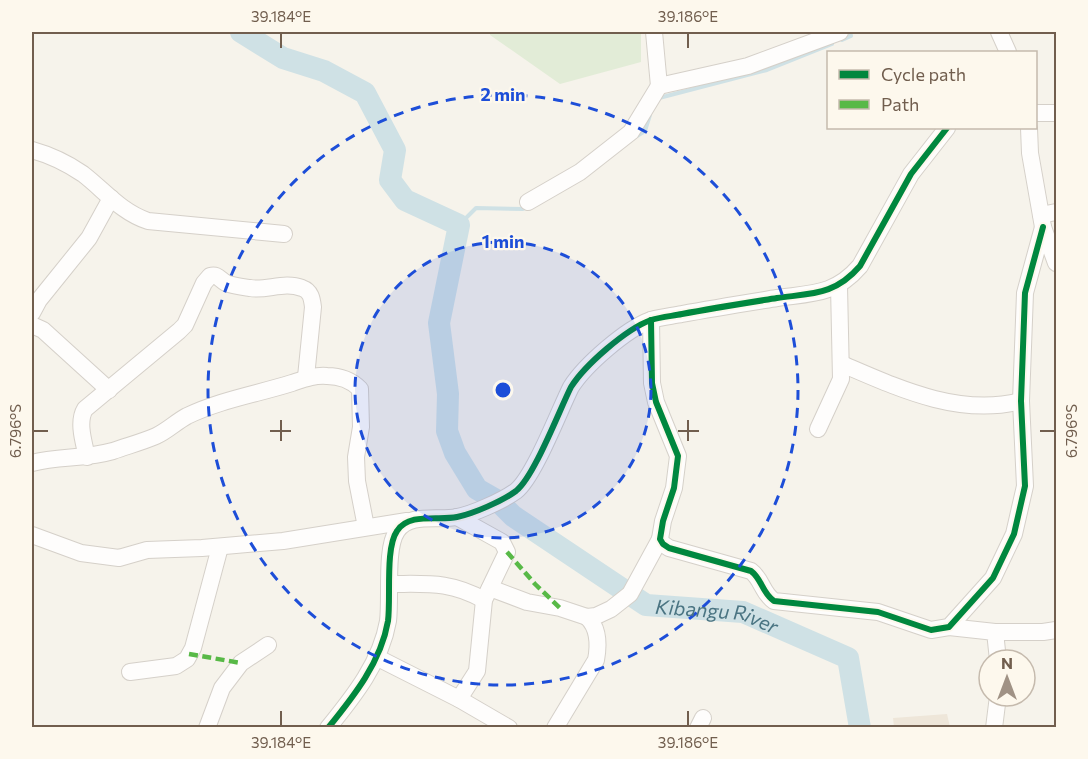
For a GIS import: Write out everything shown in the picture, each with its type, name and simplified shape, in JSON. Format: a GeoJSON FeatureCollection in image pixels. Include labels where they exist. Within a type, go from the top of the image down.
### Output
{"type":"FeatureCollection","features":[{"type":"Feature","properties":{"kind":"street"},"geometry":{"type":"LineString","coordinates":[[528,201],[580,172],[631,132],[659,86],[654,32]]}},
{"type":"Feature","properties":{"kind":"street"},"geometry":{"type":"LineString","coordinates":[[659,86],[748,66],[840,32]]}},
{"type":"Feature","properties":{"kind":"street"},"geometry":{"type":"LineString","coordinates":[[999,32],[1007,51]]}},
{"type":"Feature","properties":{"kind":"street"},"geometry":{"type":"LineString","coordinates":[[1037,113],[1056,113]]}},
{"type":"Feature","properties":{"kind":"street"},"geometry":{"type":"LineString","coordinates":[[35,543],[119,558],[147,550],[220,547],[283,541],[407,521],[457,517],[498,501],[517,491],[530,474],[578,376],[590,363],[638,326],[651,320],[719,307],[821,292],[839,286],[849,278],[860,266],[911,174],[946,129]]}},
{"type":"Feature","properties":{"kind":"street"},"geometry":{"type":"LineString","coordinates":[[1029,129],[1030,153],[1056,263]]}},
{"type":"Feature","properties":{"kind":"street"},"geometry":{"type":"LineString","coordinates":[[32,150],[66,163],[135,216],[148,221],[284,234]]}},
{"type":"Feature","properties":{"kind":"street"},"geometry":{"type":"LineString","coordinates":[[32,313],[39,300],[89,238],[111,198]]}},
{"type":"Feature","properties":{"kind":"street"},"geometry":{"type":"LineString","coordinates":[[949,627],[993,578],[1014,534],[1025,486],[1021,401],[1025,293],[1047,218]]}},
{"type":"Feature","properties":{"kind":"street"},"geometry":{"type":"LineString","coordinates":[[87,458],[81,421],[85,409],[179,332],[185,325],[206,278],[213,275],[227,283],[246,288],[290,285],[307,290],[312,297],[314,307],[306,377]]}},
{"type":"Feature","properties":{"kind":"street"},"geometry":{"type":"LineString","coordinates":[[818,429],[839,387],[842,364],[838,324],[839,286]]}},
{"type":"Feature","properties":{"kind":"street"},"geometry":{"type":"LineString","coordinates":[[587,617],[596,616],[611,609],[630,594],[660,539],[663,521],[674,488],[678,456],[656,402],[652,383],[651,320]]}},
{"type":"Feature","properties":{"kind":"street"},"geometry":{"type":"LineString","coordinates":[[32,325],[43,330],[109,390]]}},
{"type":"Feature","properties":{"kind":"street"},"geometry":{"type":"LineString","coordinates":[[842,364],[901,388],[957,404],[1003,405],[1021,401]]}},
{"type":"Feature","properties":{"kind":"street"},"geometry":{"type":"LineString","coordinates":[[32,463],[87,458],[158,435],[197,412],[250,394],[306,377],[326,375],[341,377],[354,383],[360,389],[361,427],[356,457],[357,481],[366,527]]}},
{"type":"Feature","properties":{"kind":"street"},"geometry":{"type":"LineString","coordinates":[[457,517],[502,542],[507,552],[487,594],[477,671],[459,699]]}},
{"type":"Feature","properties":{"kind":"street"},"geometry":{"type":"LineString","coordinates":[[328,728],[356,693],[376,657],[387,621],[393,541],[397,531],[407,521]]}},
{"type":"Feature","properties":{"kind":"street"},"geometry":{"type":"LineString","coordinates":[[660,539],[669,548],[751,571],[759,577],[766,596],[774,601],[878,612],[931,630],[949,627],[995,632],[1056,630]]}},
{"type":"Feature","properties":{"kind":"street"},"geometry":{"type":"LineString","coordinates":[[130,672],[177,666],[187,658],[193,648],[220,547]]}},
{"type":"Feature","properties":{"kind":"street"},"geometry":{"type":"LineString","coordinates":[[390,584],[452,586],[560,608],[587,617],[593,622],[598,649],[596,660],[555,728]]}},
{"type":"Feature","properties":{"kind":"street"},"geometry":{"type":"LineString","coordinates":[[995,632],[997,648]]}},
{"type":"Feature","properties":{"kind":"street"},"geometry":{"type":"LineString","coordinates":[[207,728],[222,688],[241,663],[268,645]]}},
{"type":"Feature","properties":{"kind":"street"},"geometry":{"type":"LineString","coordinates":[[376,657],[459,699],[508,728]]}},
{"type":"Feature","properties":{"kind":"street"},"geometry":{"type":"LineString","coordinates":[[994,728],[996,708]]}},
{"type":"Feature","properties":{"kind":"shaded area"},"geometry":{"type":"Polygon","coordinates":[[[947,714],[950,727],[894,727],[893,718],[947,714]]]}},
{"type":"Feature","properties":{"kind":"green space"},"geometry":{"type":"Polygon","coordinates":[[[490,32],[641,32],[641,62],[560,84],[490,35],[490,32]]]}},
{"type":"Feature","properties":{"kind":"waterway","name":"Kibangu River"},"geometry":{"type":"LineString","coordinates":[[241,32],[283,58],[324,71],[365,93],[395,150],[390,180],[405,200],[459,225],[439,323],[448,394],[447,431],[455,453],[477,489],[498,501],[513,516],[646,605],[743,612],[848,658],[860,728]]}},
{"type":"Feature","properties":{"kind":"waterway"},"geometry":{"type":"LineString","coordinates":[[842,40],[851,36],[850,32]]}},
{"type":"Feature","properties":{"kind":"waterway"},"geometry":{"type":"LineString","coordinates":[[659,98],[767,70],[832,44]]}},
{"type":"Feature","properties":{"kind":"waterway"},"geometry":{"type":"LineString","coordinates":[[637,136],[645,131],[650,115]]}},
{"type":"Feature","properties":{"kind":"waterway"},"geometry":{"type":"LineString","coordinates":[[459,225],[476,208],[523,209],[528,207]]}},
{"type":"Feature","properties":{"kind":"marked path"},"geometry":{"type":"LineString","coordinates":[[507,552],[560,608]]}},
{"type":"Feature","properties":{"kind":"marked path"},"geometry":{"type":"LineString","coordinates":[[189,654],[241,663]]}},
{"type":"Feature","properties":{"kind":"cycle path"},"geometry":{"type":"LineString","coordinates":[[328,728],[357,691],[379,651],[388,621],[391,549],[393,539],[402,525],[417,519],[450,518],[464,515],[495,503],[516,491],[538,458],[577,378],[630,331],[651,320],[663,317],[823,291],[842,283],[860,266],[911,174],[946,129]]}},
{"type":"Feature","properties":{"kind":"cycle path"},"geometry":{"type":"LineString","coordinates":[[651,320],[652,383],[656,402],[678,456],[674,488],[663,521],[660,539],[663,544],[669,548],[751,571],[774,601],[878,612],[931,630],[949,627],[993,578],[1014,534],[1025,486],[1021,401],[1025,293],[1043,227]]}}]}
